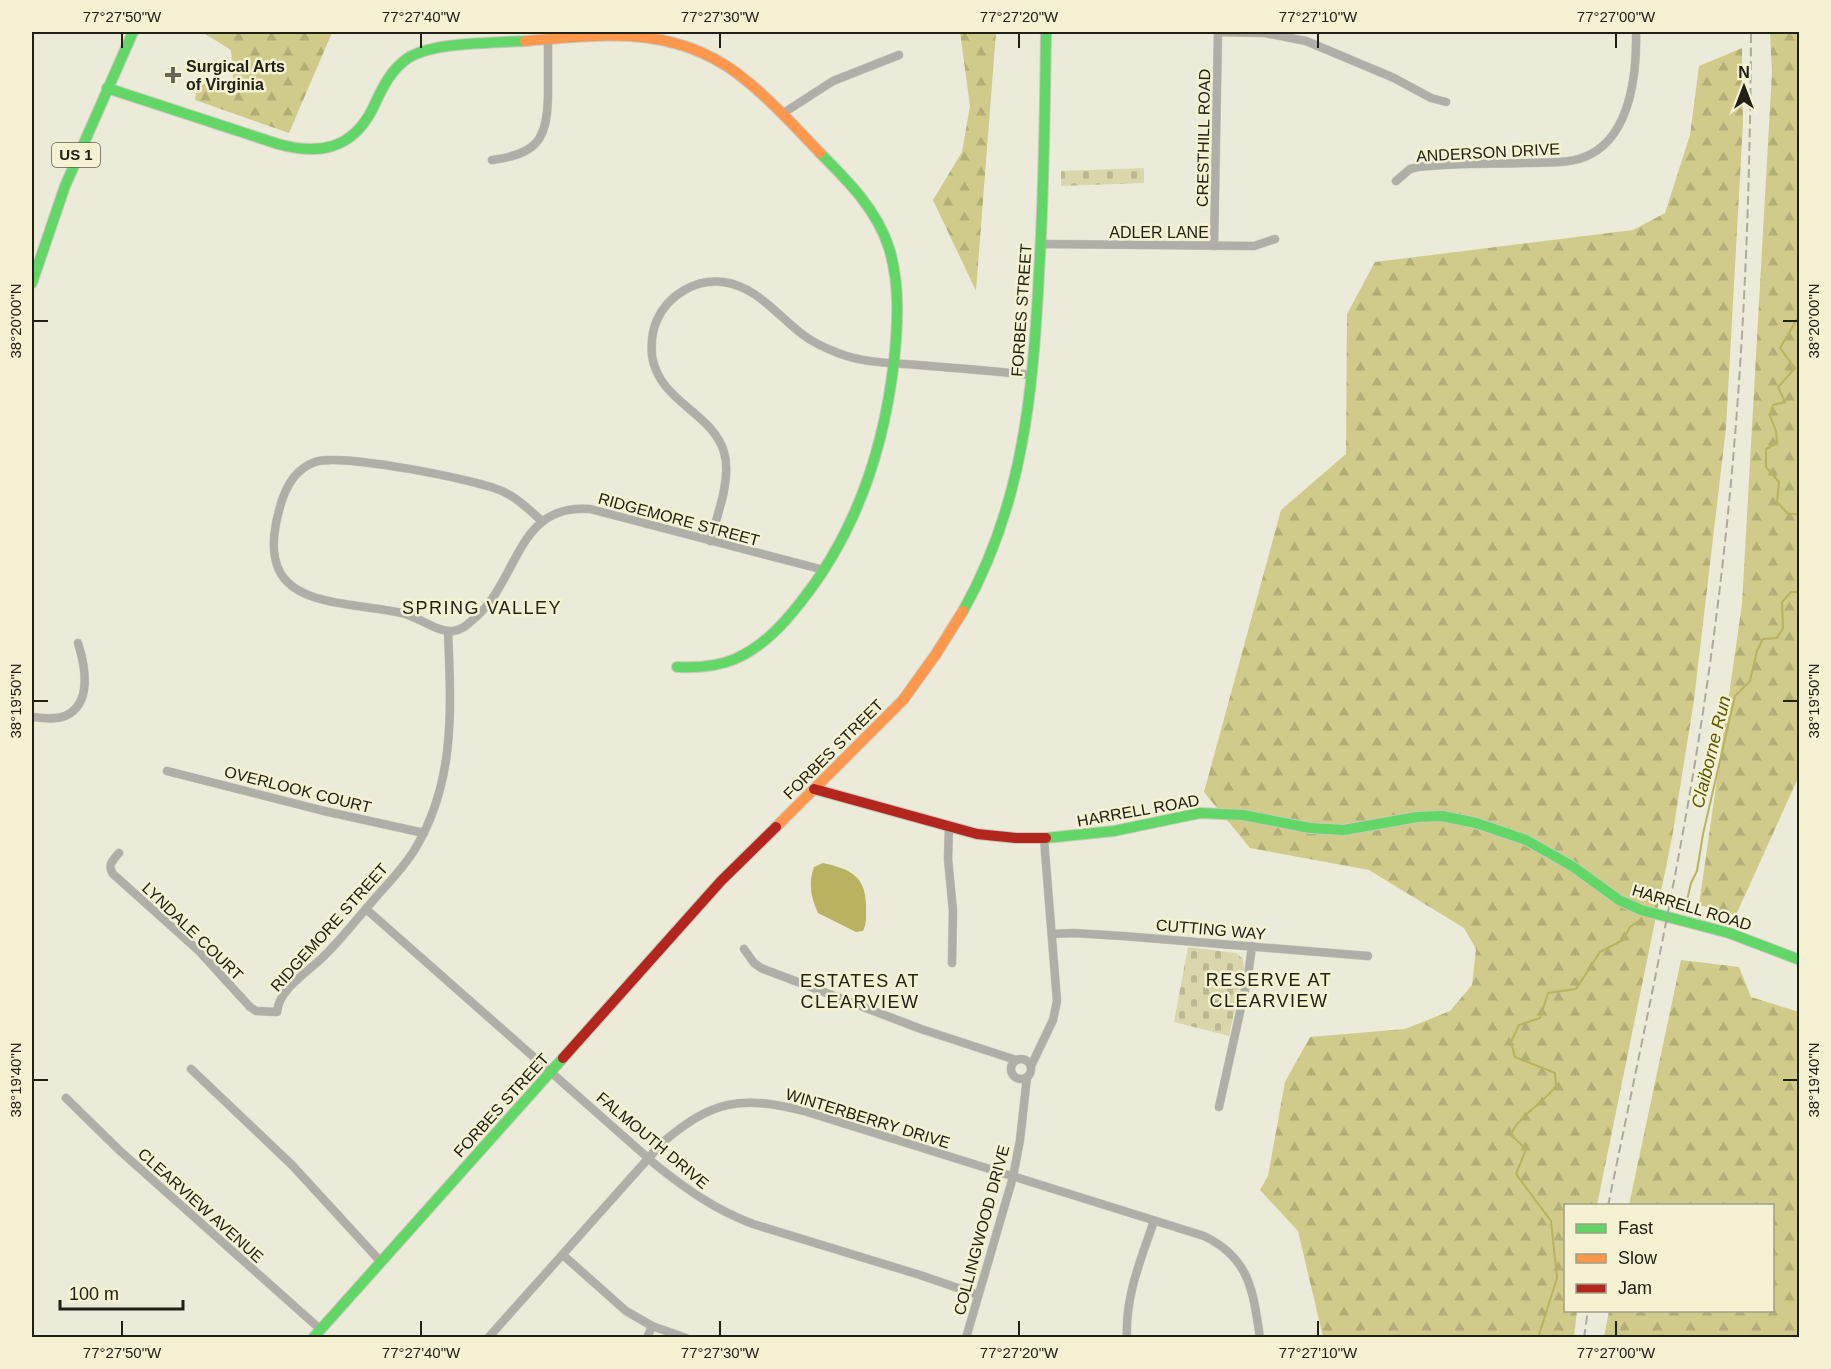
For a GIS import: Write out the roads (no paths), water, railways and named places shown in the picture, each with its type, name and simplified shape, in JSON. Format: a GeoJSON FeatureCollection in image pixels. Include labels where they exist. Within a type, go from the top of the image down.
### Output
{"type":"FeatureCollection","features":[{"type":"Feature","properties":{"kind":"street","name":"US 1"},"geometry":{"type":"LineString","coordinates":[[32,283],[60,193],[133,32]]}},
{"type":"Feature","properties":{"kind":"street","name":"FORBES STREET"},"geometry":{"type":"LineString","coordinates":[[317,1334],[721,881],[903,700],[938,652],[963,609],[998,535],[1010,503],[1023,450],[1032,375],[1042,244],[1046,32]]}},
{"type":"Feature","properties":{"kind":"street"},"geometry":{"type":"LineString","coordinates":[[1218,32],[1265,33],[1306,41],[1394,78],[1431,98],[1446,102]]}},
{"type":"Feature","properties":{"kind":"street","name":"CRESTHILL ROAD"},"geometry":{"type":"LineString","coordinates":[[1214,246],[1218,32]]}},
{"type":"Feature","properties":{"kind":"street","name":"ANDERSON DRIVE"},"geometry":{"type":"LineString","coordinates":[[1396,181],[1410,169],[1418,167],[1558,162],[1582,158],[1599,149],[1619,124],[1626,110],[1637,58],[1636,32]]}},
{"type":"Feature","properties":{"kind":"street"},"geometry":{"type":"LineString","coordinates":[[106,88],[251,135],[296,148],[319,150],[341,143],[362,128],[371,114],[385,81],[409,57],[430,50],[548,39],[630,36],[649,37],[687,46],[717,60],[755,87],[782,114],[866,204],[888,244],[896,280],[897,318],[894,363],[884,427],[870,479],[850,527],[824,570],[791,616],[766,640],[738,659],[710,667],[676,667]]}},
{"type":"Feature","properties":{"kind":"street"},"geometry":{"type":"LineString","coordinates":[[492,160],[527,151],[541,136],[547,118],[548,39]]}},
{"type":"Feature","properties":{"kind":"street"},"geometry":{"type":"LineString","coordinates":[[782,114],[833,81],[899,55]]}},
{"type":"Feature","properties":{"kind":"street","name":"ADLER LANE"},"geometry":{"type":"LineString","coordinates":[[1042,244],[1254,246],[1275,239]]}},
{"type":"Feature","properties":{"kind":"street"},"geometry":{"type":"LineString","coordinates":[[710,541],[725,482],[724,452],[716,435],[672,395],[657,373],[651,351],[657,319],[671,299],[690,287],[703,283],[726,282],[736,285],[761,298],[801,333],[822,346],[850,357],[1032,375]]}},
{"type":"Feature","properties":{"kind":"street"},"geometry":{"type":"LineString","coordinates":[[448,631],[403,613],[312,598],[285,579],[276,562],[274,539],[280,506],[289,483],[308,465],[317,461],[368,462],[490,487],[514,497],[542,521]]}},
{"type":"Feature","properties":{"kind":"street","name":"RIDGEMORE STREET"},"geometry":{"type":"LineString","coordinates":[[277,1012],[278,1004],[292,985],[327,953],[366,909],[403,866],[424,833],[440,792],[449,749],[451,696],[448,631],[466,626],[490,602],[524,542],[542,521],[560,511],[590,509],[824,570]]}},
{"type":"Feature","properties":{"kind":"street"},"geometry":{"type":"LineString","coordinates":[[32,717],[64,716],[75,709],[80,702],[84,694],[85,679],[78,643]]}},
{"type":"Feature","properties":{"kind":"street","name":"OVERLOOK COURT"},"geometry":{"type":"LineString","coordinates":[[167,771],[324,811],[424,833]]}},
{"type":"Feature","properties":{"kind":"street","name":"HARRELL ROAD"},"geometry":{"type":"LineString","coordinates":[[814,789],[949,827],[1001,838],[1044,839],[1104,833],[1206,813],[1237,814],[1303,827],[1340,830],[1358,829],[1408,818],[1440,816],[1481,825],[1536,844],[1574,867],[1614,897],[1635,908],[1725,931],[1800,960]]}},
{"type":"Feature","properties":{"kind":"street"},"geometry":{"type":"LineString","coordinates":[[949,827],[948,860],[953,911],[952,963]]}},
{"type":"Feature","properties":{"kind":"street"},"geometry":{"type":"LineString","coordinates":[[1002,1056],[1011,1068],[1012,1074],[1017,1078],[1027,1077],[1057,1009],[1044,839]]}},
{"type":"Feature","properties":{"kind":"street","name":"LYNDALE COURT"},"geometry":{"type":"LineString","coordinates":[[119,853],[111,863],[110,870],[113,874],[199,951],[250,1007],[256,1011],[277,1012]]}},
{"type":"Feature","properties":{"kind":"street","name":"FALMOUTH DRIVE"},"geometry":{"type":"LineString","coordinates":[[366,909],[684,1188],[713,1207],[732,1216],[978,1295]]}},
{"type":"Feature","properties":{"kind":"street","name":"CUTTING WAY"},"geometry":{"type":"LineString","coordinates":[[1052,934],[1087,933],[1368,956]]}},
{"type":"Feature","properties":{"kind":"street"},"geometry":{"type":"LineString","coordinates":[[1219,1107],[1248,976],[1252,946]]}},
{"type":"Feature","properties":{"kind":"street"},"geometry":{"type":"LineString","coordinates":[[744,949],[754,963],[761,968],[903,1022],[1020,1060],[1030,1066]]}},
{"type":"Feature","properties":{"kind":"street"},"geometry":{"type":"LineString","coordinates":[[1011,1068],[1039,1049]]}},
{"type":"Feature","properties":{"kind":"street"},"geometry":{"type":"LineString","coordinates":[[191,1069],[292,1165],[381,1262]]}},
{"type":"Feature","properties":{"kind":"street","name":"COLLINGWOOD DRIVE"},"geometry":{"type":"LineString","coordinates":[[966,1338],[1012,1177],[1020,1140],[1027,1077]]}},
{"type":"Feature","properties":{"kind":"street","name":"COLLINGWOOD DRIVE"},"geometry":{"type":"LineString","coordinates":[[1017,1078],[1024,1094]]}},
{"type":"Feature","properties":{"kind":"street","name":"CLEARVIEW AVENUE"},"geometry":{"type":"LineString","coordinates":[[66,1098],[317,1334]]}},
{"type":"Feature","properties":{"kind":"street","name":"WINTERBERRY DRIVE"},"geometry":{"type":"LineString","coordinates":[[489,1338],[648,1157],[676,1130],[707,1111],[734,1103],[762,1102],[804,1111],[1203,1236],[1233,1256],[1248,1278],[1260,1338]]}},
{"type":"Feature","properties":{"kind":"street"},"geometry":{"type":"LineString","coordinates":[[1126,1338],[1127,1313],[1133,1280],[1154,1221]]}},
{"type":"Feature","properties":{"kind":"street"},"geometry":{"type":"LineString","coordinates":[[563,1255],[626,1311],[652,1326],[686,1338]]}},
{"type":"Feature","properties":{"kind":"street"},"geometry":{"type":"LineString","coordinates":[[647,1338],[652,1326]]}},
{"type":"Feature","properties":{"kind":"waterway","name":"Claiborne Run"},"geometry":{"type":"LineString","coordinates":[[1800,314],[1780,348],[1795,368],[1778,387],[1785,402],[1773,405],[1770,416],[1776,431],[1777,443],[1766,449],[1766,467],[1779,482],[1777,502],[1788,514],[1800,514]]}},
{"type":"Feature","properties":{"kind":"waterway","name":"Claiborne Run"},"geometry":{"type":"LineString","coordinates":[[1684,913],[1691,883],[1697,871],[1703,834],[1735,696],[1750,681],[1757,651],[1763,639],[1777,638],[1783,628],[1782,602],[1791,592],[1800,592]]}},
{"type":"Feature","properties":{"kind":"waterway","name":"Claiborne Run"},"geometry":{"type":"LineString","coordinates":[[1538,1338],[1557,1278],[1551,1221],[1516,1174],[1526,1149],[1511,1135],[1519,1122],[1556,1086],[1555,1073],[1515,1057],[1511,1042],[1519,1025],[1540,1018],[1548,993],[1576,989],[1600,952],[1623,940],[1630,927],[1642,919]]}},
{"type":"Feature","properties":{"kind":"railway"},"geometry":{"type":"LineString","coordinates":[[1608,1204],[1691,789],[1722,572],[1742,341],[1751,32]]}},
{"type":"Feature","properties":{"kind":"railway"},"geometry":{"type":"LineString","coordinates":[[1584,1338],[1588,1312]]}},
{"type":"Feature","properties":{"kind":"place","name":"Surgical Arts of Virginia"},"geometry":{"type":"Point","coordinates":[173,75]}},
{"type":"Feature","properties":{"kind":"district","name":"SPRING VALLEY"},"geometry":{"type":"Point","coordinates":[482,608]}},
{"type":"Feature","properties":{"kind":"district","name":"RESERVE AT CLEARVIEW"},"geometry":{"type":"Point","coordinates":[1269,990]}},
{"type":"Feature","properties":{"kind":"district","name":"ESTATES AT CLEARVIEW"},"geometry":{"type":"Point","coordinates":[860,991]}}]}
